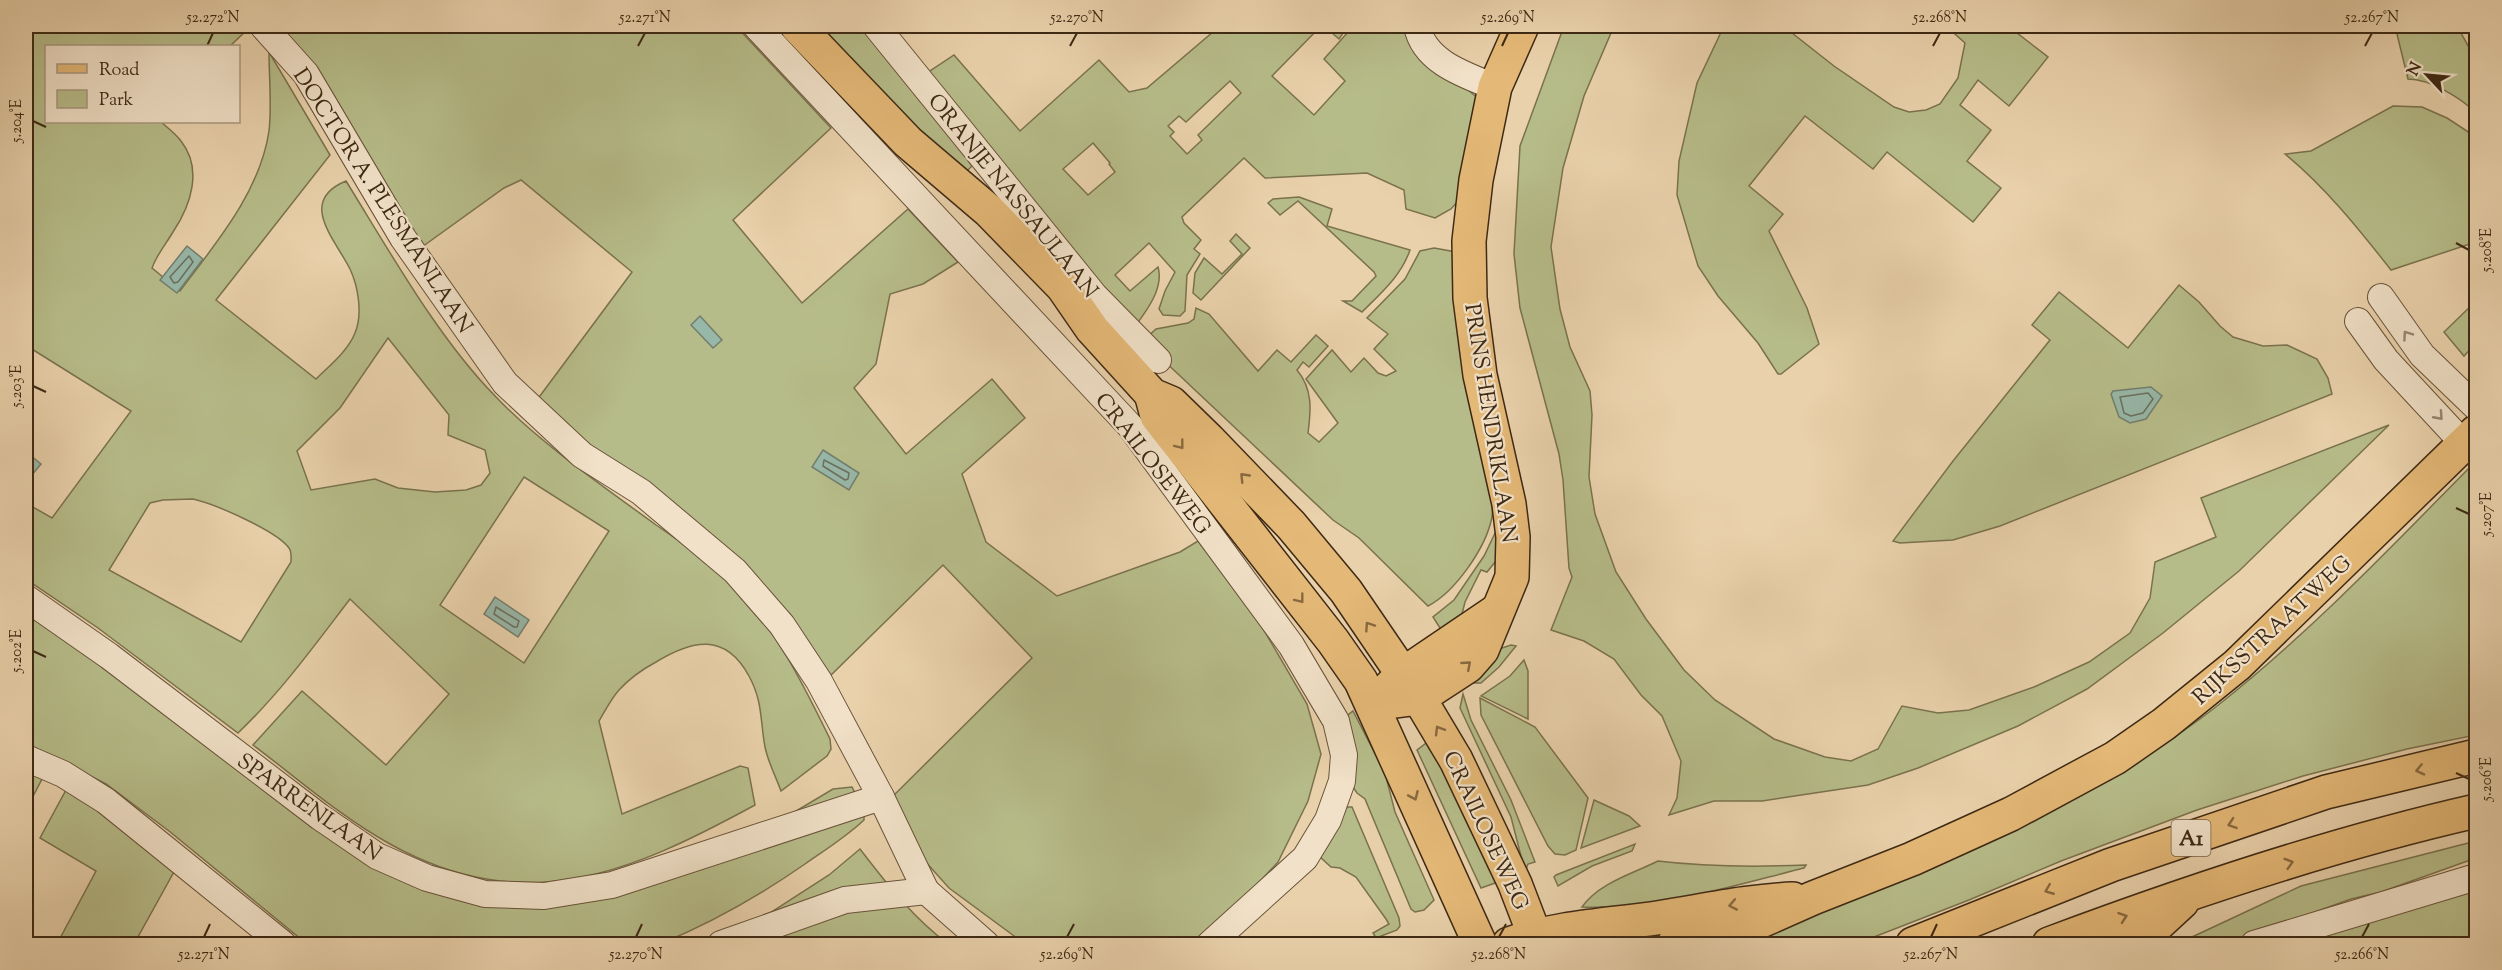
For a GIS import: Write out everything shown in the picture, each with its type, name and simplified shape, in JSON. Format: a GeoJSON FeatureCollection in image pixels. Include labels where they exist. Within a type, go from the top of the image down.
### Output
{"type":"FeatureCollection","features":[{"type":"Feature","properties":{"kind":"main road","name":"CRAILOSEWEG"},"geometry":{"type":"LineString","coordinates":[[797,26],[908,142],[940,167],[997,220],[1063,287],[1092,329],[1152,395],[1172,403],[1291,525],[1346,591],[1411,686],[1456,760],[1515,884],[1527,941]]}},
{"type":"Feature","properties":{"kind":"main road","name":"PRINS HENDRIKLAAN"},"geometry":{"type":"LineString","coordinates":[[1373,704],[1411,686],[1498,610],[1512,577],[1514,537],[1480,375],[1470,298],[1469,241],[1476,180],[1495,87],[1522,26]]}},
{"type":"Feature","properties":{"kind":"main road","name":"CRAILOSEWEG"},"geometry":{"type":"LineString","coordinates":[[1152,395],[1157,416],[1334,641],[1361,681],[1480,945]]}},
{"type":"Feature","properties":{"kind":"main road","name":"RIJKSSTRAATWEG"},"geometry":{"type":"LineString","coordinates":[[1674,945],[1752,925],[1812,898],[1912,859],[2011,814],[2088,775],[2143,740],[2237,665],[2470,438]]}},
{"type":"Feature","properties":{"kind":"main road","name":"A1"},"geometry":{"type":"LineString","coordinates":[[1913,945],[2111,865],[2326,792],[2476,756]]}},
{"type":"Feature","properties":{"kind":"main road","name":"A1"},"geometry":{"type":"LineString","coordinates":[[2049,945],[2193,892],[2381,835],[2476,811]]}},
{"type":"Feature","properties":{"kind":"main road","name":"A1"},"geometry":{"type":"LineString","coordinates":[[2131,945],[2143,938],[2193,892]]}},
{"type":"Feature","properties":{"kind":"main road","name":"RIJKSSTRAATWEG"},"geometry":{"type":"LineString","coordinates":[[1527,941],[1753,901],[1812,898]]}},
{"type":"Feature","properties":{"kind":"street","name":"DOCTOR A. PLESMANLAAN"},"geometry":{"type":"LineString","coordinates":[[263,26],[306,74],[403,238],[504,383],[582,455],[641,492],[735,571],[782,624],[819,681],[881,797]]}},
{"type":"Feature","properties":{"kind":"street","name":"CRAILOSEWEG"},"geometry":{"type":"LineString","coordinates":[[756,26],[1130,426],[1291,645],[1336,721],[1344,754],[1342,781],[1328,820],[1305,858],[1210,945]]}},
{"type":"Feature","properties":{"kind":"street","name":"ORANJE NASSAULAAN"},"geometry":{"type":"LineString","coordinates":[[876,26],[1094,295],[1158,360]]}},
{"type":"Feature","properties":{"kind":"street"},"geometry":{"type":"LineString","coordinates":[[1415,30],[1447,67],[1495,87]]}},
{"type":"Feature","properties":{"kind":"street"},"geometry":{"type":"LineString","coordinates":[[2381,297],[2422,356],[2476,407]]}},
{"type":"Feature","properties":{"kind":"street"},"geometry":{"type":"LineString","coordinates":[[2358,321],[2385,360],[2470,438]]}},
{"type":"Feature","properties":{"kind":"street","name":"SPARRENLAAN"},"geometry":{"type":"LineString","coordinates":[[26,598],[109,656],[320,817],[377,856],[427,878],[485,894],[544,896],[612,885],[881,797]]}},
{"type":"Feature","properties":{"kind":"street"},"geometry":{"type":"LineString","coordinates":[[26,758],[63,774],[106,801],[283,945]]}},
{"type":"Feature","properties":{"kind":"street"},"geometry":{"type":"LineString","coordinates":[[881,797],[926,891],[986,945]]}},
{"type":"Feature","properties":{"kind":"street"},"geometry":{"type":"LineString","coordinates":[[2254,945],[2476,877]]}},
{"type":"Feature","properties":{"kind":"street"},"geometry":{"type":"LineString","coordinates":[[721,945],[845,900],[926,891]]}},
{"type":"Feature","properties":{"kind":"green space"},"geometry":{"type":"Polygon","coordinates":[[[26,26],[246,26],[249,28],[231,45],[45,45],[45,123],[162,123],[179,138],[188,152],[193,175],[189,199],[152,268],[180,291],[222,235],[246,196],[264,153],[269,131],[269,52],[330,155],[216,300],[316,379],[348,346],[355,333],[359,317],[353,276],[329,233],[322,210],[324,199],[331,189],[346,181],[435,321],[454,348],[496,397],[532,431],[573,464],[707,561],[749,603],[776,640],[799,678],[830,739],[831,749],[827,756],[781,791],[766,753],[759,703],[749,676],[740,662],[719,646],[695,645],[669,654],[632,678],[616,694],[599,721],[622,814],[740,766],[748,768],[755,805],[664,850],[620,867],[576,878],[532,883],[486,879],[439,867],[390,844],[337,810],[253,745],[302,691],[386,765],[449,694],[350,599],[283,685],[238,733],[98,628],[26,579],[26,503],[52,518],[131,411],[27,346],[26,349],[26,26]],[[388,338],[340,408],[297,451],[311,490],[375,479],[398,488],[435,492],[466,490],[481,485],[490,473],[485,450],[448,435],[449,415],[388,338]],[[524,477],[440,605],[524,663],[609,531],[524,477]],[[193,499],[150,503],[109,570],[241,642],[291,562],[290,550],[282,541],[259,526],[216,506],[193,499]]]}},
{"type":"Feature","properties":{"kind":"green space"},"geometry":{"type":"Polygon","coordinates":[[[277,26],[736,26],[831,128],[733,220],[802,303],[908,209],[958,262],[923,284],[890,294],[876,364],[854,388],[906,454],[992,379],[1025,418],[962,474],[986,542],[1057,596],[1180,552],[1198,541],[1261,625],[1307,704],[1321,754],[1308,801],[1278,862],[1237,906],[1194,944],[1025,944],[949,888],[924,860],[887,802],[1032,658],[943,565],[830,676],[803,634],[534,404],[632,272],[521,180],[504,188],[415,252],[277,26]]]}},
{"type":"Feature","properties":{"kind":"green space"},"geometry":{"type":"Polygon","coordinates":[[[815,26],[868,26],[935,110],[972,166],[959,179],[815,26]]]}},
{"type":"Feature","properties":{"kind":"green space"},"geometry":{"type":"Polygon","coordinates":[[[1220,26],[1321,26],[1272,76],[1314,115],[1345,81],[1324,59],[1349,31],[1345,30],[1339,39],[1324,26],[1400,26],[1447,73],[1479,99],[1458,201],[1451,209],[1435,218],[1406,209],[1404,190],[1367,173],[1265,178],[1244,158],[1182,217],[1184,223],[1201,240],[1194,249],[1200,254],[1187,275],[1185,311],[1180,316],[1163,315],[1159,309],[1175,272],[1149,243],[1115,275],[1130,291],[1158,267],[1157,290],[1136,325],[1107,294],[927,73],[954,55],[1020,131],[1099,60],[1129,92],[1147,88],[1220,26]],[[1230,81],[1186,122],[1179,116],[1168,126],[1174,132],[1170,136],[1187,154],[1202,140],[1198,135],[1241,93],[1230,81]],[[1093,143],[1063,169],[1088,195],[1115,172],[1093,143]]]}},
{"type":"Feature","properties":{"kind":"green space"},"geometry":{"type":"Polygon","coordinates":[[[1564,26],[1614,26],[1584,96],[1563,168],[1551,247],[1560,309],[1570,347],[1590,391],[1592,415],[1589,477],[1595,514],[1616,572],[1646,619],[1684,670],[1715,700],[1774,739],[1825,757],[1851,761],[1878,749],[1902,706],[1938,713],[1969,710],[2034,687],[2089,662],[2130,633],[2150,598],[2155,562],[2216,537],[2201,498],[2389,425],[2239,571],[2163,633],[2087,689],[2018,726],[1918,768],[1868,785],[1762,801],[1714,801],[1669,815],[1677,798],[1681,761],[1662,716],[1641,695],[1614,659],[1584,641],[1551,630],[1572,577],[1569,568],[1563,480],[1559,454],[1520,308],[1514,254],[1520,146],[1564,26]]]}},
{"type":"Feature","properties":{"kind":"green space"},"geometry":{"type":"Polygon","coordinates":[[[1724,26],[1783,26],[1834,66],[1894,107],[1909,112],[1926,110],[1940,104],[1958,78],[1965,43],[1946,26],[2008,26],[2048,57],[2009,106],[1978,80],[1960,105],[1991,130],[1967,161],[2001,188],[1973,222],[1887,152],[1873,169],[1805,116],[1749,186],[1783,214],[1769,231],[1807,308],[1819,344],[1781,374],[1778,374],[1758,343],[1718,296],[1698,266],[1677,195],[1679,161],[1697,83],[1724,26]]]}},
{"type":"Feature","properties":{"kind":"green space"},"geometry":{"type":"Polygon","coordinates":[[[2395,26],[2457,26],[2476,60],[2476,113],[2445,90],[2426,82],[2408,79],[2395,26]]]}},
{"type":"Feature","properties":{"kind":"green space"},"geometry":{"type":"Polygon","coordinates":[[[2393,106],[2422,107],[2447,118],[2476,137],[2476,242],[2391,270],[2328,195],[2285,154],[2311,151],[2393,106]]]}},
{"type":"Feature","properties":{"kind":"green space"},"geometry":{"type":"Polygon","coordinates":[[[1299,197],[1332,209],[1327,226],[1410,250],[1396,276],[1362,312],[1343,301],[1352,301],[1376,276],[1374,272],[1298,201],[1280,215],[1268,203],[1273,199],[1299,197]]]}},
{"type":"Feature","properties":{"kind":"green space"},"geometry":{"type":"Polygon","coordinates":[[[1236,234],[1250,248],[1201,300],[1193,293],[1195,273],[1204,258],[1222,274],[1242,254],[1230,241],[1236,234]]]}},
{"type":"Feature","properties":{"kind":"green space"},"geometry":{"type":"Polygon","coordinates":[[[1434,248],[1456,252],[1492,498],[1492,517],[1483,542],[1468,568],[1449,591],[1428,606],[1359,538],[1333,520],[1143,341],[1156,329],[1188,323],[1194,319],[1196,308],[1209,314],[1258,371],[1277,350],[1291,362],[1316,335],[1328,346],[1309,367],[1303,362],[1297,370],[1306,385],[1310,400],[1308,433],[1319,442],[1338,423],[1306,379],[1332,350],[1351,372],[1364,358],[1378,373],[1386,376],[1396,371],[1374,349],[1388,334],[1367,318],[1405,279],[1420,251],[1434,248]]]}},
{"type":"Feature","properties":{"kind":"green space"},"geometry":{"type":"Polygon","coordinates":[[[2179,285],[2233,337],[2263,346],[2287,345],[2317,359],[2328,378],[2332,394],[2000,526],[1953,540],[1900,543],[1893,541],[1953,461],[2050,340],[2032,325],[2059,292],[2128,348],[2179,285]]]}},
{"type":"Feature","properties":{"kind":"green space"},"geometry":{"type":"Polygon","coordinates":[[[2476,301],[2476,343],[2464,356],[2444,332],[2476,301]]]}},
{"type":"Feature","properties":{"kind":"green space"},"geometry":{"type":"Polygon","coordinates":[[[2476,461],[2476,735],[2407,749],[2303,776],[2197,810],[2061,861],[1856,944],[1709,944],[1817,911],[1973,850],[2073,800],[2134,763],[2206,715],[2252,678],[2350,588],[2476,461]]]}},
{"type":"Feature","properties":{"kind":"green space"},"geometry":{"type":"Polygon","coordinates":[[[1498,527],[1500,556],[1487,572],[1481,570],[1465,602],[1461,618],[1445,629],[1440,628],[1433,617],[1454,600],[1484,556],[1498,527]]]}},
{"type":"Feature","properties":{"kind":"green space"},"geometry":{"type":"Polygon","coordinates":[[[26,607],[419,888],[462,901],[512,906],[776,823],[833,789],[852,787],[864,811],[864,820],[835,843],[770,887],[716,918],[660,944],[307,944],[169,831],[106,784],[26,743],[26,607]]]}},
{"type":"Feature","properties":{"kind":"green space"},"geometry":{"type":"Polygon","coordinates":[[[1511,645],[1516,646],[1499,667],[1481,683],[1473,683],[1471,680],[1493,651],[1511,645]]]}},
{"type":"Feature","properties":{"kind":"green space"},"geometry":{"type":"Polygon","coordinates":[[[1524,660],[1528,671],[1528,719],[1481,696],[1510,676],[1524,660]]]}},
{"type":"Feature","properties":{"kind":"green space"},"geometry":{"type":"Polygon","coordinates":[[[1463,694],[1471,720],[1511,800],[1535,862],[1528,864],[1526,869],[1511,817],[1460,708],[1463,694]]]}},
{"type":"Feature","properties":{"kind":"green space"},"geometry":{"type":"Polygon","coordinates":[[[1480,698],[1535,727],[1588,798],[1576,850],[1565,855],[1555,854],[1548,846],[1481,715],[1480,698]]]}},
{"type":"Feature","properties":{"kind":"green space"},"geometry":{"type":"Polygon","coordinates":[[[1353,711],[1385,773],[1395,812],[1434,900],[1424,910],[1415,912],[1411,909],[1365,799],[1351,784],[1344,718],[1353,711]]]}},
{"type":"Feature","properties":{"kind":"green space"},"geometry":{"type":"Polygon","coordinates":[[[1429,741],[1498,882],[1481,888],[1417,750],[1429,741]]]}},
{"type":"Feature","properties":{"kind":"green space"},"geometry":{"type":"Polygon","coordinates":[[[26,771],[42,779],[26,810],[26,771]]]}},
{"type":"Feature","properties":{"kind":"green space"},"geometry":{"type":"Polygon","coordinates":[[[66,790],[108,816],[175,870],[134,944],[57,944],[96,871],[40,838],[66,790]]]}},
{"type":"Feature","properties":{"kind":"green space"},"geometry":{"type":"Polygon","coordinates":[[[1594,800],[1629,816],[1640,826],[1581,848],[1594,800]]]}},
{"type":"Feature","properties":{"kind":"green space"},"geometry":{"type":"Polygon","coordinates":[[[1352,807],[1399,918],[1400,926],[1397,930],[1376,938],[1373,933],[1389,924],[1386,919],[1356,877],[1340,868],[1331,867],[1318,855],[1343,810],[1352,807]]]}},
{"type":"Feature","properties":{"kind":"green space"},"geometry":{"type":"Polygon","coordinates":[[[2476,841],[2476,858],[2381,892],[2351,899],[2226,944],[2177,944],[2301,886],[2476,841]]]}},
{"type":"Feature","properties":{"kind":"green space"},"geometry":{"type":"Polygon","coordinates":[[[1635,844],[1632,851],[1592,866],[1558,886],[1554,877],[1556,875],[1635,844]]]}},
{"type":"Feature","properties":{"kind":"green space"},"geometry":{"type":"Polygon","coordinates":[[[860,849],[911,911],[948,944],[800,944],[742,931],[829,875],[860,849]]]}},
{"type":"Feature","properties":{"kind":"green space"},"geometry":{"type":"Polygon","coordinates":[[[1658,861],[1732,866],[1806,865],[1804,868],[1666,901],[1610,907],[1582,907],[1607,885],[1658,861]]]}},
{"type":"Feature","properties":{"kind":"green space"},"geometry":{"type":"Polygon","coordinates":[[[2476,882],[2476,944],[2294,944],[2476,882]]]}},
{"type":"Feature","properties":{"kind":"water"},"geometry":{"type":"Polygon","coordinates":[[[187,246],[203,259],[177,293],[160,280],[187,246]]]}},
{"type":"Feature","properties":{"kind":"water"},"geometry":{"type":"Polygon","coordinates":[[[700,316],[722,340],[713,348],[691,325],[700,316]]]}},
{"type":"Feature","properties":{"kind":"water"},"geometry":{"type":"Polygon","coordinates":[[[2151,387],[2162,396],[2146,419],[2130,423],[2119,417],[2111,394],[2113,391],[2151,387]]]}},
{"type":"Feature","properties":{"kind":"water"},"geometry":{"type":"Polygon","coordinates":[[[823,450],[859,473],[849,490],[812,467],[823,450]]]}},
{"type":"Feature","properties":{"kind":"water"},"geometry":{"type":"Polygon","coordinates":[[[29,454],[41,464],[26,482],[26,459],[29,454]]]}},
{"type":"Feature","properties":{"kind":"water"},"geometry":{"type":"Polygon","coordinates":[[[495,597],[529,620],[518,637],[484,614],[495,597]]]}}]}
